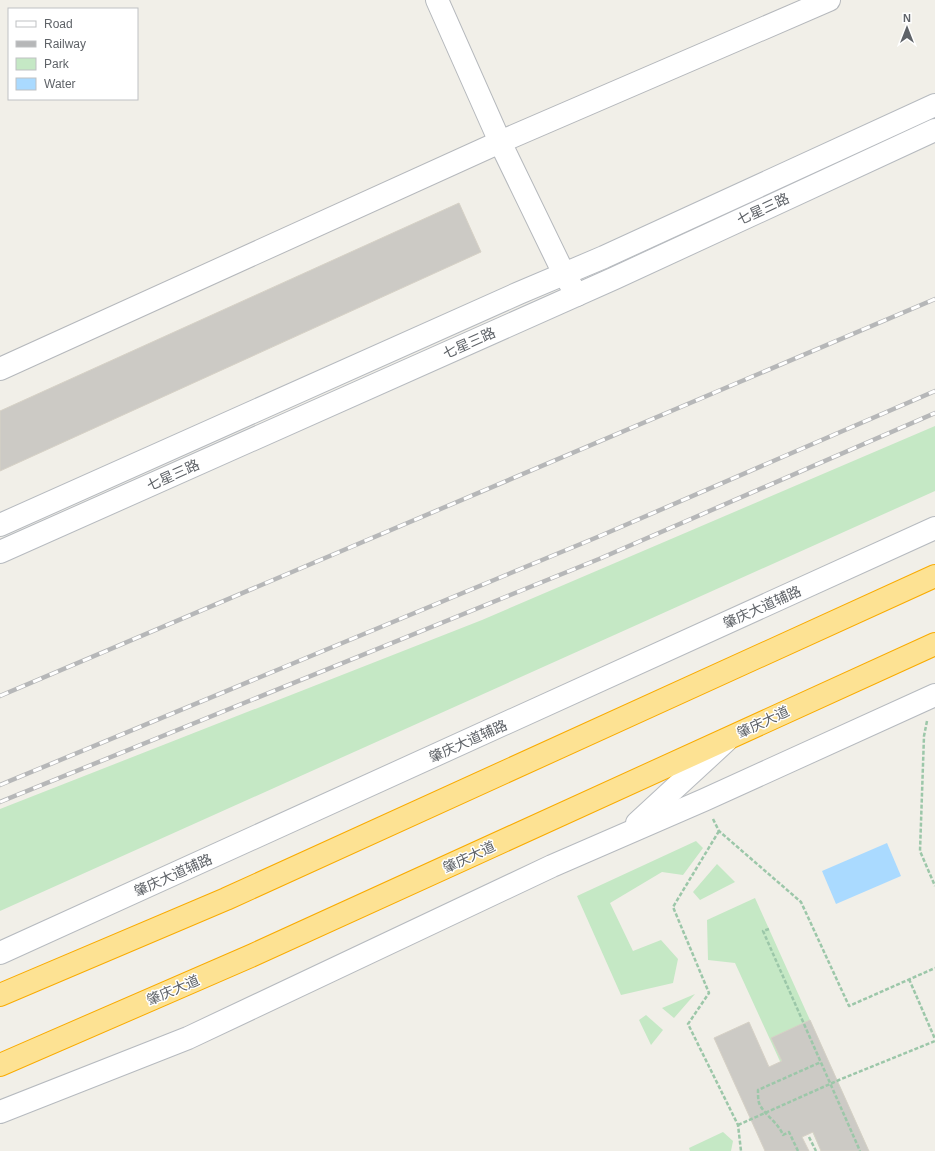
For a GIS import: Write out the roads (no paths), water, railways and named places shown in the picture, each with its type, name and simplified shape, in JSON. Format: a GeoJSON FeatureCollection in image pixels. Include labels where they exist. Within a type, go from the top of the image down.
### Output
{"type":"FeatureCollection","features":[{"type":"Feature","properties":{"kind":"highway"},"geometry":{"type":"LineString","coordinates":[[0,995],[226,899],[935,576]]}},
{"type":"Feature","properties":{"kind":"highway","name":"肇庆大道"},"geometry":{"type":"LineString","coordinates":[[0,1065],[253,955],[935,644]]}},
{"type":"Feature","properties":{"kind":"street"},"geometry":{"type":"LineString","coordinates":[[437,0],[500,142],[564,274],[577,295]]}},
{"type":"Feature","properties":{"kind":"street"},"geometry":{"type":"LineString","coordinates":[[0,369],[500,142],[829,0]]}},
{"type":"Feature","properties":{"kind":"street","name":"七星三路"},"geometry":{"type":"LineString","coordinates":[[0,525],[497,303],[604,257],[935,105]]}},
{"type":"Feature","properties":{"kind":"street","name":"七星三路"},"geometry":{"type":"LineString","coordinates":[[0,552],[577,295],[935,130]]}},
{"type":"Feature","properties":{"kind":"street","name":"肇庆大道辅路"},"geometry":{"type":"LineString","coordinates":[[0,953],[935,528]]}},
{"type":"Feature","properties":{"kind":"street"},"geometry":{"type":"LineString","coordinates":[[0,1112],[188,1038],[552,866],[704,800],[935,695]]}},
{"type":"Feature","properties":{"kind":"street"},"geometry":{"type":"LineString","coordinates":[[624,835],[730,738]]}},
{"type":"Feature","properties":{"kind":"water"},"geometry":{"type":"Polygon","coordinates":[[[887,843],[901,876],[836,904],[822,871],[887,843]]]}},
{"type":"Feature","properties":{"kind":"railway"},"geometry":{"type":"LineString","coordinates":[[0,696],[935,299]]}},
{"type":"Feature","properties":{"kind":"railway"},"geometry":{"type":"LineString","coordinates":[[0,785],[600,536],[935,391]]}},
{"type":"Feature","properties":{"kind":"railway"},"geometry":{"type":"LineString","coordinates":[[0,802],[599,559],[935,413]]}}]}
